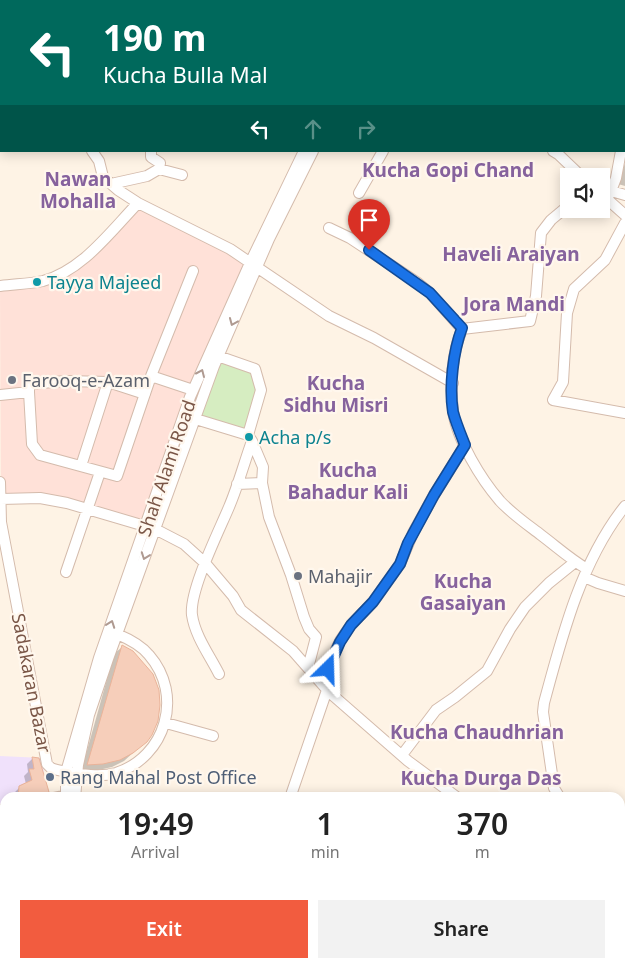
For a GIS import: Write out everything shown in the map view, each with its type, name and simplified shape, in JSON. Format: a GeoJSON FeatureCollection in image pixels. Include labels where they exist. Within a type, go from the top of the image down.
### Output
{"type":"FeatureCollection","features":[{"type":"Feature","properties":{"kind":"street"},"geometry":{"type":"LineString","coordinates":[[93,152],[98,161],[103,177],[138,203],[206,237],[253,265],[329,316],[374,338],[453,383]]}},
{"type":"Feature","properties":{"kind":"street"},"geometry":{"type":"LineString","coordinates":[[152,152],[151,157],[160,163],[159,169]]}},
{"type":"Feature","properties":{"kind":"street","name":"Shah Alami Road"},"geometry":{"type":"LineString","coordinates":[[71,792],[72,772],[99,658],[195,419],[214,355],[304,152]]}},
{"type":"Feature","properties":{"kind":"street","name":"Shah Alami Road"},"geometry":{"type":"LineString","coordinates":[[253,265],[312,152]]}},
{"type":"Feature","properties":{"kind":"street"},"geometry":{"type":"LineString","coordinates":[[360,193],[382,152]]}},
{"type":"Feature","properties":{"kind":"street"},"geometry":{"type":"LineString","coordinates":[[555,152],[573,168]]}},
{"type":"Feature","properties":{"kind":"street"},"geometry":{"type":"LineString","coordinates":[[610,189],[616,178],[621,152]]}},
{"type":"Feature","properties":{"kind":"street"},"geometry":{"type":"LineString","coordinates":[[111,184],[147,176],[159,169],[182,175]]}},
{"type":"Feature","properties":{"kind":"street"},"geometry":{"type":"LineString","coordinates":[[610,194],[625,196]]}},
{"type":"Feature","properties":{"kind":"street"},"geometry":{"type":"LineString","coordinates":[[610,198],[625,215]]}},
{"type":"Feature","properties":{"kind":"street"},"geometry":{"type":"LineString","coordinates":[[0,286],[42,281],[72,267],[87,256],[138,203]]}},
{"type":"Feature","properties":{"kind":"street"},"geometry":{"type":"LineString","coordinates":[[462,328],[530,321],[536,296],[541,233],[551,220],[560,212]]}},
{"type":"Feature","properties":{"kind":"street"},"geometry":{"type":"LineString","coordinates":[[625,224],[605,260],[574,289],[567,313],[563,382],[553,400],[625,413]]}},
{"type":"Feature","properties":{"kind":"street"},"geometry":{"type":"LineString","coordinates":[[329,228],[350,238],[418,283],[430,293],[462,328]]}},
{"type":"Feature","properties":{"kind":"street"},"geometry":{"type":"LineString","coordinates":[[145,394],[108,382],[66,381],[29,384],[32,444],[40,455],[117,476],[145,394],[151,376],[194,271]]}},
{"type":"Feature","properties":{"kind":"street"},"geometry":{"type":"LineString","coordinates":[[462,328],[456,343],[454,357],[453,412],[465,445],[478,472],[502,503],[598,583],[625,591]]}},
{"type":"Feature","properties":{"kind":"street"},"geometry":{"type":"LineString","coordinates":[[214,355],[255,369],[261,390],[237,484],[205,563],[193,601],[192,614],[195,628],[219,674]]}},
{"type":"Feature","properties":{"kind":"street","name":"Shah Alami Road"},"geometry":{"type":"LineString","coordinates":[[72,772],[89,715],[117,634],[184,415],[193,390],[214,355]]}},
{"type":"Feature","properties":{"kind":"street"},"geometry":{"type":"LineString","coordinates":[[151,376],[193,390]]}},
{"type":"Feature","properties":{"kind":"street"},"geometry":{"type":"LineString","coordinates":[[81,466],[108,382]]}},
{"type":"Feature","properties":{"kind":"street"},"geometry":{"type":"LineString","coordinates":[[0,394],[29,392]]}},
{"type":"Feature","properties":{"kind":"street"},"geometry":{"type":"LineString","coordinates":[[184,415],[250,438],[263,467],[262,483],[269,516],[309,629],[316,637],[308,668]]}},
{"type":"Feature","properties":{"kind":"street"},"geometry":{"type":"LineString","coordinates":[[292,792],[327,690],[328,669],[340,642],[351,625],[373,602],[400,564],[408,543],[465,445]]}},
{"type":"Feature","properties":{"kind":"street"},"geometry":{"type":"LineString","coordinates":[[66,572],[100,472]]}},
{"type":"Feature","properties":{"kind":"street","name":"Sadakaran Bazar"},"geometry":{"type":"LineString","coordinates":[[0,482],[1,522],[47,764],[51,768],[72,772]]}},
{"type":"Feature","properties":{"kind":"street"},"geometry":{"type":"LineString","coordinates":[[237,484],[262,483]]}},
{"type":"Feature","properties":{"kind":"street"},"geometry":{"type":"LineString","coordinates":[[1,499],[40,498],[67,503],[150,528],[184,544],[205,563],[233,596],[241,610],[293,651],[327,690],[419,770],[450,792]]}},
{"type":"Feature","properties":{"kind":"street"},"geometry":{"type":"LineString","coordinates":[[556,792],[551,773],[543,712],[544,703],[562,640],[586,573],[610,525],[625,506]]}},
{"type":"Feature","properties":{"kind":"street"},"geometry":{"type":"LineString","coordinates":[[402,755],[436,710],[487,672],[510,629],[526,607],[549,583],[575,562]]}},
{"type":"Feature","properties":{"kind":"street"},"geometry":{"type":"LineString","coordinates":[[72,772],[95,776],[114,774],[131,766],[152,748],[166,724],[168,705],[166,686],[160,669],[149,654],[134,642],[117,634]]}},
{"type":"Feature","properties":{"kind":"street"},"geometry":{"type":"LineString","coordinates":[[166,724],[213,736]]}},
{"type":"Feature","properties":{"kind":"shaded area"},"geometry":{"type":"Polygon","coordinates":[[[138,203],[250,263],[193,390],[144,528],[67,503],[1,499],[0,285],[30,283],[72,267],[138,203]]]}},
{"type":"Feature","properties":{"kind":"shaded area"},"geometry":{"type":"Polygon","coordinates":[[[0,756],[43,758],[44,777],[34,792],[0,792],[0,756]]]}},
{"type":"Feature","properties":{"kind":"green space"},"geometry":{"type":"Polygon","coordinates":[[[218,356],[252,367],[259,384],[248,435],[195,419],[218,356]]]}},
{"type":"Feature","properties":{"kind":"building"},"geometry":{"type":"Polygon","coordinates":[[[122,645],[133,651],[153,674],[159,690],[158,721],[147,742],[133,753],[120,760],[87,765],[122,645]]]}},
{"type":"Feature","properties":{"kind":"building"},"geometry":{"type":"Polygon","coordinates":[[[32,757],[39,758],[49,792],[18,792],[19,786],[32,780],[29,769],[34,769],[32,757]]]}},
{"type":"Feature","properties":{"kind":"place","name":"Tayya Majeed"},"geometry":{"type":"Point","coordinates":[37,282]}},
{"type":"Feature","properties":{"kind":"place","name":"Farooq-e-Azam"},"geometry":{"type":"Point","coordinates":[12,380]}},
{"type":"Feature","properties":{"kind":"place","name":"Acha p/s"},"geometry":{"type":"Point","coordinates":[249,437]}},
{"type":"Feature","properties":{"kind":"place","name":"Mahajir"},"geometry":{"type":"Point","coordinates":[298,576]}},
{"type":"Feature","properties":{"kind":"place","name":"Rang Mahal Post Office"},"geometry":{"type":"Point","coordinates":[50,777]}},
{"type":"Feature","properties":{"kind":"district","name":"Kucha Gopi Chand"},"geometry":{"type":"Point","coordinates":[448,170]}},
{"type":"Feature","properties":{"kind":"district","name":"Nawan Mohalla"},"geometry":{"type":"Point","coordinates":[78,190]}},
{"type":"Feature","properties":{"kind":"district","name":"Haveli Araiyan"},"geometry":{"type":"Point","coordinates":[511,254]}},
{"type":"Feature","properties":{"kind":"district","name":"Jora Mandi"},"geometry":{"type":"Point","coordinates":[514,304]}},
{"type":"Feature","properties":{"kind":"district","name":"Kucha Sidhu Misri"},"geometry":{"type":"Point","coordinates":[336,394]}},
{"type":"Feature","properties":{"kind":"district","name":"Kucha Bahadur Kali"},"geometry":{"type":"Point","coordinates":[348,481]}},
{"type":"Feature","properties":{"kind":"district","name":"Kucha Gasaiyan"},"geometry":{"type":"Point","coordinates":[463,592]}},
{"type":"Feature","properties":{"kind":"district","name":"Kucha Chaudhrian"},"geometry":{"type":"Point","coordinates":[477,732]}},
{"type":"Feature","properties":{"kind":"district","name":"Kucha Durga Das"},"geometry":{"type":"Point","coordinates":[481,778]}},
{"type":"Feature","properties":{"kind":"route"},"geometry":{"type":"LineString","coordinates":[[328,669],[340,642],[351,625],[373,602],[400,564],[408,543],[434,495],[465,445],[453,412],[452,389],[456,343],[462,328],[430,293],[369,250]]}}]}
